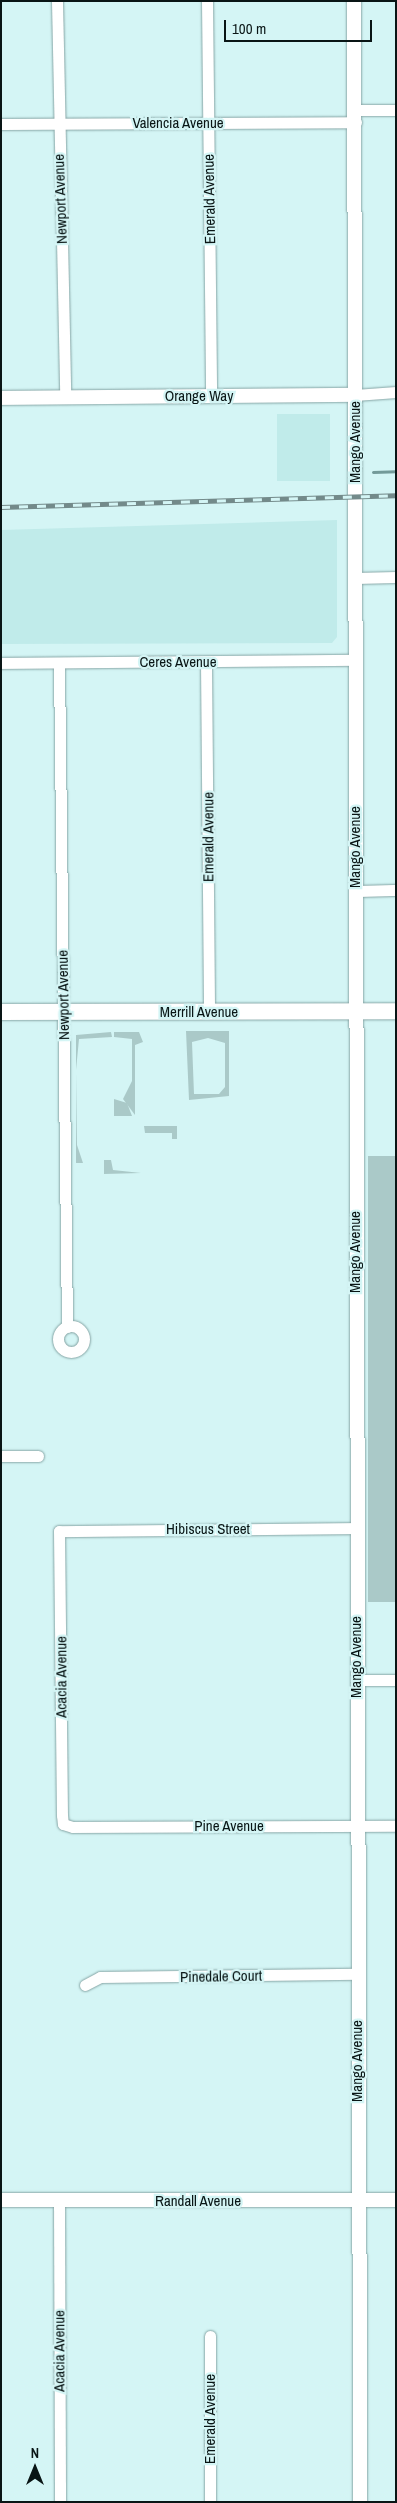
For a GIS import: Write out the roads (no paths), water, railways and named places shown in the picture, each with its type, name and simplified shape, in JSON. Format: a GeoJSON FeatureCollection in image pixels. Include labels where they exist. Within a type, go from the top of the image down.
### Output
{"type":"FeatureCollection","features":[{"type":"Feature","properties":{"kind":"main road","name":"Merrill Avenue"},"geometry":{"type":"LineString","coordinates":[[1,1012],[396,1011]]}},
{"type":"Feature","properties":{"kind":"street","name":"Newport Avenue"},"geometry":{"type":"LineString","coordinates":[[57,1],[65,397]]}},
{"type":"Feature","properties":{"kind":"street","name":"Emerald Avenue"},"geometry":{"type":"LineString","coordinates":[[207,1],[211,396]]}},
{"type":"Feature","properties":{"kind":"street","name":"Mango Avenue"},"geometry":{"type":"LineString","coordinates":[[354,1],[356,116],[354,1012],[356,1680],[359,1825],[360,2502]]}},
{"type":"Feature","properties":{"kind":"street","name":"Valencia Avenue"},"geometry":{"type":"LineString","coordinates":[[1,124],[208,123],[356,116],[396,110]]}},
{"type":"Feature","properties":{"kind":"street","name":"Orange Way"},"geometry":{"type":"LineString","coordinates":[[1,398],[355,395],[396,392]]}},
{"type":"Feature","properties":{"kind":"street"},"geometry":{"type":"LineString","coordinates":[[355,578],[396,577]]}},
{"type":"Feature","properties":{"kind":"street","name":"Ceres Avenue"},"geometry":{"type":"LineString","coordinates":[[1,663],[355,660]]}},
{"type":"Feature","properties":{"kind":"street","name":"Newport Avenue"},"geometry":{"type":"LineString","coordinates":[[60,662],[67,1327]]}},
{"type":"Feature","properties":{"kind":"street","name":"Emerald Avenue"},"geometry":{"type":"LineString","coordinates":[[206,662],[209,1012]]}},
{"type":"Feature","properties":{"kind":"street"},"geometry":{"type":"LineString","coordinates":[[354,891],[396,890]]}},
{"type":"Feature","properties":{"kind":"street"},"geometry":{"type":"LineString","coordinates":[[1,1456],[38,1456]]}},
{"type":"Feature","properties":{"kind":"street","name":"Hibiscus Street"},"geometry":{"type":"LineString","coordinates":[[60,1530],[356,1528]]}},
{"type":"Feature","properties":{"kind":"street","name":"Acacia Avenue"},"geometry":{"type":"LineString","coordinates":[[60,1530],[63,1824]]}},
{"type":"Feature","properties":{"kind":"street"},"geometry":{"type":"LineString","coordinates":[[356,1680],[396,1680]]}},
{"type":"Feature","properties":{"kind":"street","name":"Pine Avenue"},"geometry":{"type":"LineString","coordinates":[[63,1824],[396,1826]]}},
{"type":"Feature","properties":{"kind":"street","name":"Pinedale Court"},"geometry":{"type":"LineString","coordinates":[[85,1985],[100,1977],[358,1974]]}},
{"type":"Feature","properties":{"kind":"street","name":"Randall Avenue"},"geometry":{"type":"LineString","coordinates":[[1,2200],[396,2200]]}},
{"type":"Feature","properties":{"kind":"street","name":"Acacia Avenue"},"geometry":{"type":"LineString","coordinates":[[59,2201],[60,2502]]}},
{"type":"Feature","properties":{"kind":"street","name":"Emerald Avenue"},"geometry":{"type":"LineString","coordinates":[[210,2336],[210,2502]]}},
{"type":"Feature","properties":{"kind":"waterway"},"geometry":{"type":"LineString","coordinates":[[373,472],[396,471]]}},
{"type":"Feature","properties":{"kind":"railway"},"geometry":{"type":"LineString","coordinates":[[1,507],[396,495]]}}]}
